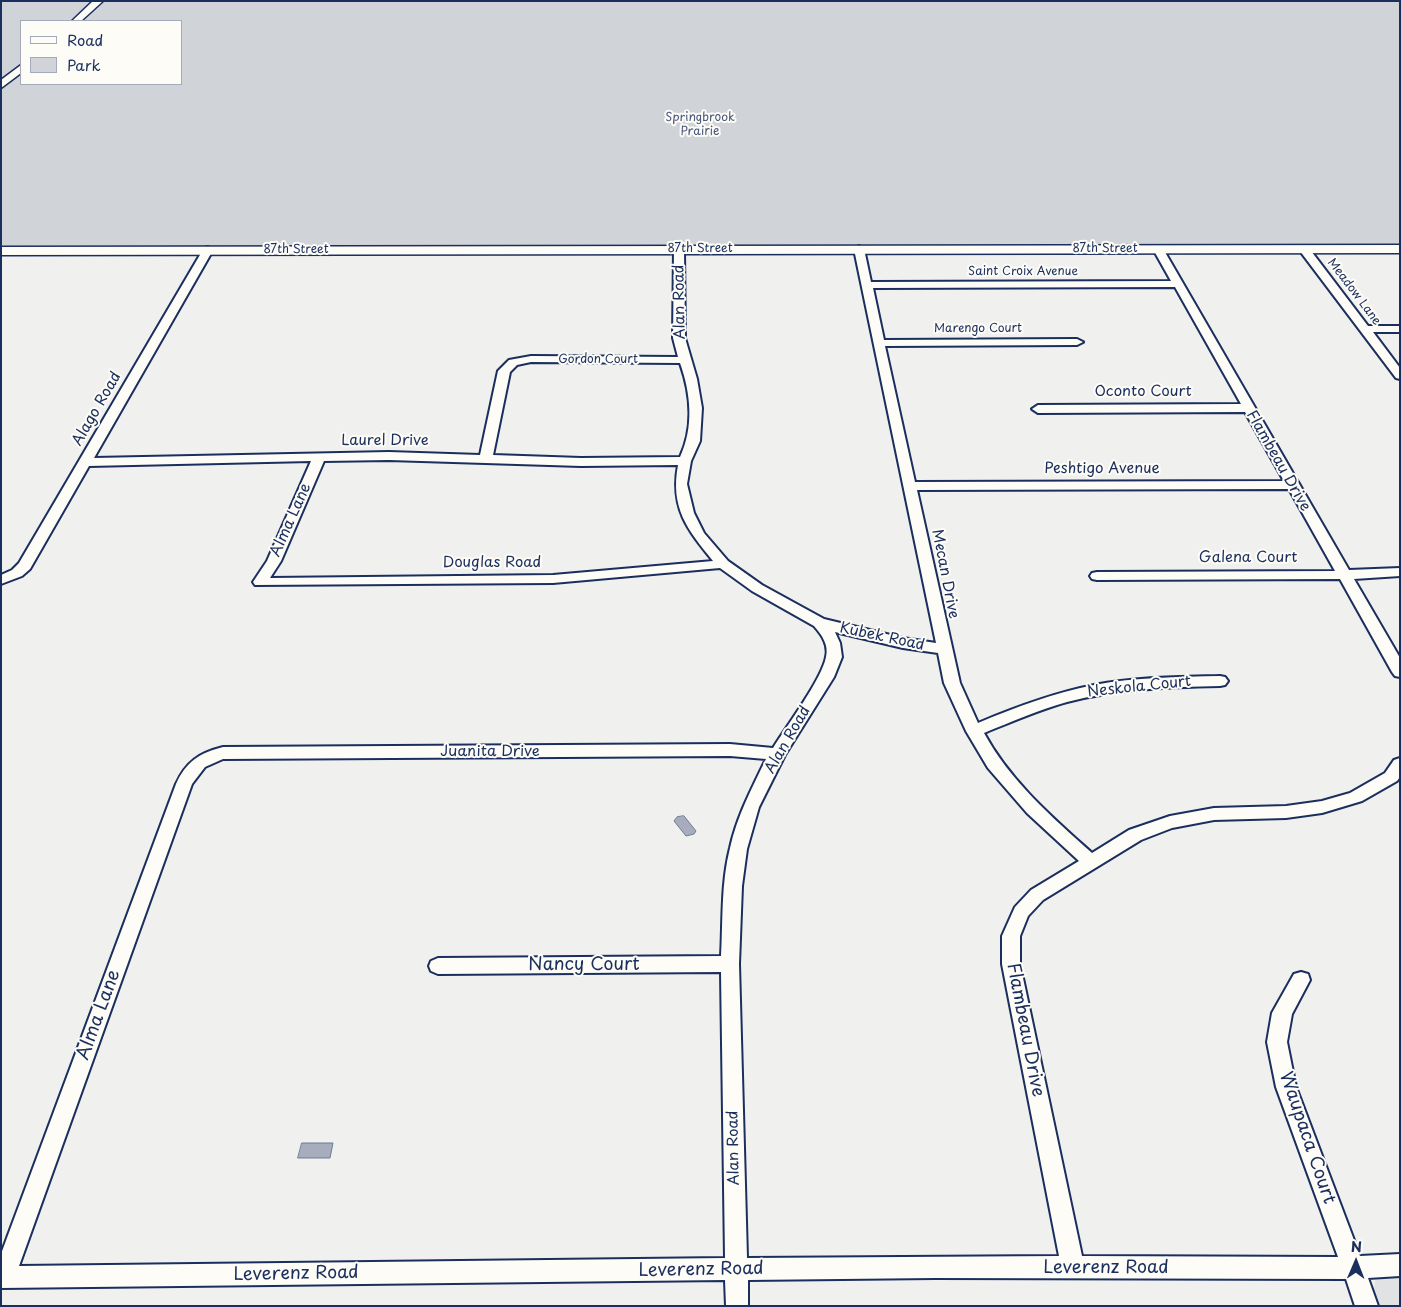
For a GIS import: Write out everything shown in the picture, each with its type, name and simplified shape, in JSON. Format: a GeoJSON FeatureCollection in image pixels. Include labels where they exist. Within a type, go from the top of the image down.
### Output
{"type":"FeatureCollection","features":[{"type":"Feature","properties":{"kind":"street"},"geometry":{"type":"LineString","coordinates":[[77,20],[99,1]]}},
{"type":"Feature","properties":{"kind":"street"},"geometry":{"type":"LineString","coordinates":[[1,85],[20,69]]}},
{"type":"Feature","properties":{"kind":"street","name":"Mecan Drive"},"geometry":{"type":"LineString","coordinates":[[860,249],[952,683],[974,731],[1001,773],[1040,816],[1090,861]]}},
{"type":"Feature","properties":{"kind":"street","name":"Flambeau Drive"},"geometry":{"type":"LineString","coordinates":[[1158,249],[1400,672]]}},
{"type":"Feature","properties":{"kind":"street","name":"Meadow Lane"},"geometry":{"type":"LineString","coordinates":[[1304,249],[1400,376]]}},
{"type":"Feature","properties":{"kind":"street","name":"87th Street"},"geometry":{"type":"LineString","coordinates":[[1,250],[1400,249]]}},
{"type":"Feature","properties":{"kind":"street","name":"Alago Road"},"geometry":{"type":"LineString","coordinates":[[5,579],[25,566],[208,250]]}},
{"type":"Feature","properties":{"kind":"street","name":"Alan Road"},"geometry":{"type":"LineString","coordinates":[[679,250],[678,328],[696,408],[694,441],[685,461],[681,484],[687,513],[698,534],[722,564],[757,588],[820,623],[828,632],[833,643],[834,657],[826,677],[777,754],[751,807],[738,849],[733,886],[730,964],[738,1306]]}},
{"type":"Feature","properties":{"kind":"street","name":"Saint Croix Avenue"},"geometry":{"type":"LineString","coordinates":[[868,285],[1178,284]]}},
{"type":"Feature","properties":{"kind":"street"},"geometry":{"type":"LineString","coordinates":[[1366,329],[1400,329]]}},
{"type":"Feature","properties":{"kind":"street","name":"Marengo Court"},"geometry":{"type":"LineString","coordinates":[[880,343],[1077,342]]}},
{"type":"Feature","properties":{"kind":"street","name":"Gordon Court"},"geometry":{"type":"LineString","coordinates":[[486,458],[504,371],[513,362],[531,360],[684,360]]}},
{"type":"Feature","properties":{"kind":"street","name":"Oconto Court"},"geometry":{"type":"LineString","coordinates":[[1038,409],[1248,408]]}},
{"type":"Feature","properties":{"kind":"street","name":"Laurel Drive"},"geometry":{"type":"LineString","coordinates":[[85,462],[319,457],[486,458],[563,462],[685,461]]}},
{"type":"Feature","properties":{"kind":"street","name":"Alma Lane"},"geometry":{"type":"LineString","coordinates":[[260,582],[274,561],[319,457]]}},
{"type":"Feature","properties":{"kind":"street","name":"Peshtigo Avenue"},"geometry":{"type":"LineString","coordinates":[[911,486],[1292,485]]}},
{"type":"Feature","properties":{"kind":"street","name":"Douglas Road"},"geometry":{"type":"LineString","coordinates":[[260,582],[553,579],[722,564]]}},
{"type":"Feature","properties":{"kind":"street","name":"Galena Court"},"geometry":{"type":"LineString","coordinates":[[1097,576],[1343,575],[1400,572]]}},
{"type":"Feature","properties":{"kind":"street","name":"Kubek Road"},"geometry":{"type":"LineString","coordinates":[[820,623],[903,642],[944,649]]}},
{"type":"Feature","properties":{"kind":"street","name":"Neskola Court"},"geometry":{"type":"LineString","coordinates":[[974,731],[1037,706],[1079,694],[1124,686],[1220,681]]}},
{"type":"Feature","properties":{"kind":"street","name":"Juanita Drive"},"geometry":{"type":"LineString","coordinates":[[203,759],[223,753],[730,750],[777,754]]}},
{"type":"Feature","properties":{"kind":"street","name":"Alma Lane"},"geometry":{"type":"LineString","coordinates":[[2,1278],[184,784],[189,772],[203,759]]}},
{"type":"Feature","properties":{"kind":"street","name":"Flambeau Drive"},"geometry":{"type":"LineString","coordinates":[[1073,1268],[1010,964],[1011,936],[1020,912],[1037,895],[1090,861],[1135,835],[1170,822],[1214,814],[1286,812],[1322,808],[1356,798],[1397,774]]}},
{"type":"Feature","properties":{"kind":"street","name":"Nancy Court"},"geometry":{"type":"LineString","coordinates":[[438,966],[730,964]]}},
{"type":"Feature","properties":{"kind":"street","name":"Waupaca Court"},"geometry":{"type":"LineString","coordinates":[[1301,980],[1282,1013],[1277,1042],[1286,1087],[1367,1306]]}},
{"type":"Feature","properties":{"kind":"street","name":"Leverenz Road"},"geometry":{"type":"LineString","coordinates":[[2,1278],[737,1270],[1353,1268],[1400,1265]]}},
{"type":"Feature","properties":{"kind":"shaded area"},"geometry":{"type":"Polygon","coordinates":[[[1400,1276],[1400,1306],[1377,1306],[1373,1296],[1375,1281],[1380,1277],[1400,1276]]]}},
{"type":"Feature","properties":{"kind":"green space"},"geometry":{"type":"Polygon","coordinates":[[[1,1],[94,1],[71,20],[20,20],[20,64],[1,80],[1,1]]]}},
{"type":"Feature","properties":{"kind":"green space","name":"Springbrook Prairie"},"geometry":{"type":"Polygon","coordinates":[[[102,1],[1400,1],[1400,247],[1,248],[1,88],[20,72],[20,85],[182,85],[182,20],[80,20],[102,1]]]}},
{"type":"Feature","properties":{"kind":"water"},"geometry":{"type":"Polygon","coordinates":[[[684,816],[696,831],[694,834],[686,836],[674,821],[677,817],[684,816]]]}},
{"type":"Feature","properties":{"kind":"water"},"geometry":{"type":"Polygon","coordinates":[[[302,1143],[333,1143],[330,1158],[298,1158],[302,1143]]]}}]}
